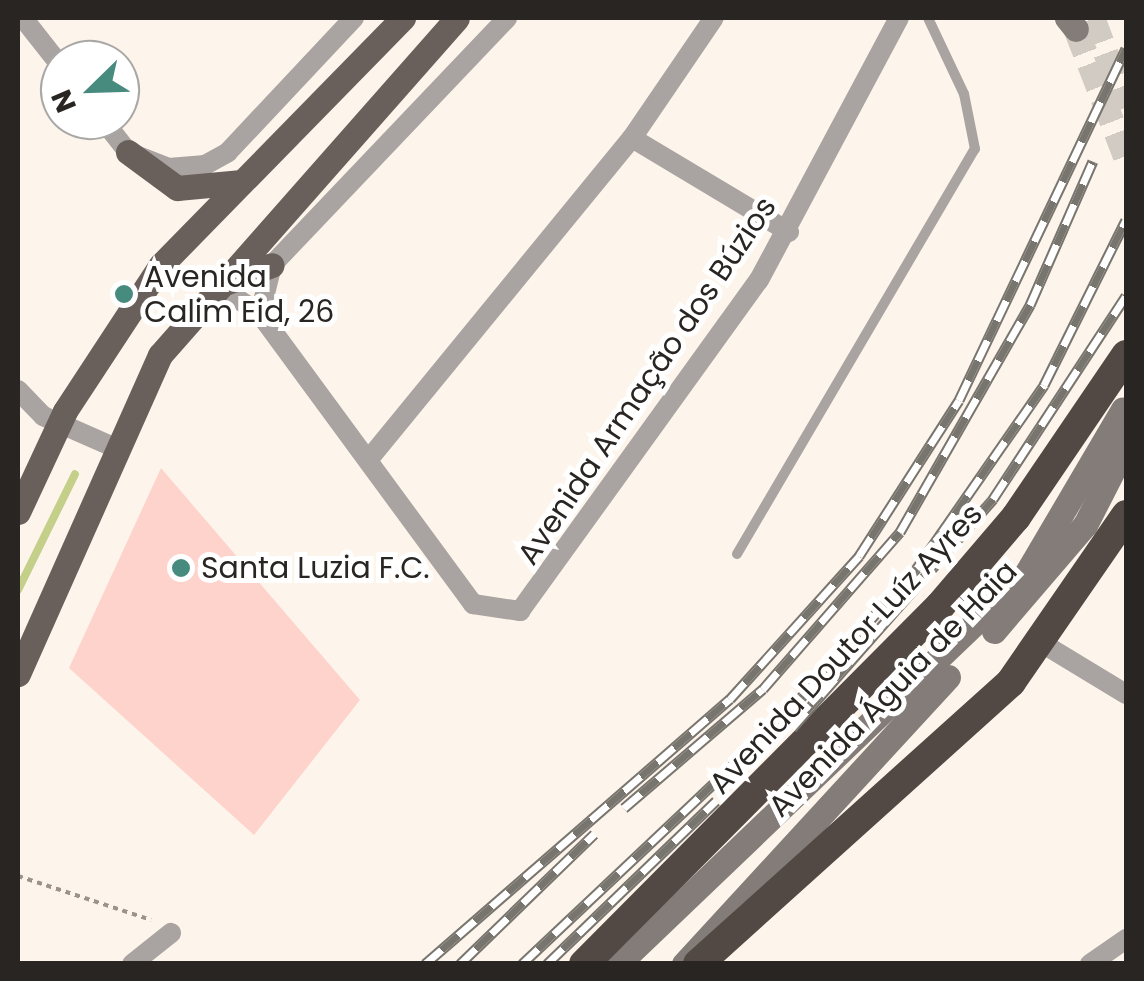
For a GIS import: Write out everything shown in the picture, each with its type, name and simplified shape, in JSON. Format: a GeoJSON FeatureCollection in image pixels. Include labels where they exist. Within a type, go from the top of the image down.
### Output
{"type":"FeatureCollection","features":[{"type":"Feature","properties":{"kind":"highway","name":"Avenida Doutor Luíz Ayres"},"geometry":{"type":"LineString","coordinates":[[584,964],[940,606],[1016,518],[1126,355]]}},
{"type":"Feature","properties":{"kind":"highway"},"geometry":{"type":"LineString","coordinates":[[698,964],[971,723],[1045,644],[1126,515]]}},
{"type":"Feature","properties":{"kind":"main road"},"geometry":{"type":"LineString","coordinates":[[18,512],[161,265],[335,92],[403,18]]}},
{"type":"Feature","properties":{"kind":"main road"},"geometry":{"type":"LineString","coordinates":[[18,674],[114,448],[160,354],[457,18]]}},
{"type":"Feature","properties":{"kind":"main road"},"geometry":{"type":"LineString","coordinates":[[128,152],[177,188],[242,182]]}},
{"type":"Feature","properties":{"kind":"main road"},"geometry":{"type":"LineString","coordinates":[[217,285],[272,265]]}},
{"type":"Feature","properties":{"kind":"main road","name":"Avenida Águia de Haia"},"geometry":{"type":"LineString","coordinates":[[618,964],[1026,574],[1123,409]]}},
{"type":"Feature","properties":{"kind":"main road","name":"Avenida Águia de Haia"},"geometry":{"type":"LineString","coordinates":[[684,964],[1040,586],[1126,444]]}},
{"type":"Feature","properties":{"kind":"street"},"geometry":{"type":"LineString","coordinates":[[23,18],[40,40]]}},
{"type":"Feature","properties":{"kind":"street"},"geometry":{"type":"LineString","coordinates":[[119,140],[128,152],[185,169],[228,152],[354,18]]}},
{"type":"Feature","properties":{"kind":"street"},"geometry":{"type":"LineString","coordinates":[[260,314],[272,265],[508,18]]}},
{"type":"Feature","properties":{"kind":"street"},"geometry":{"type":"LineString","coordinates":[[217,285],[260,314],[369,460],[632,138],[714,18]]}},
{"type":"Feature","properties":{"kind":"street","name":"Avenida Armação dos Búzios"},"geometry":{"type":"LineString","coordinates":[[369,460],[473,604],[520,611],[788,232],[898,18]]}},
{"type":"Feature","properties":{"kind":"street"},"geometry":{"type":"LineString","coordinates":[[632,138],[788,232]]}},
{"type":"Feature","properties":{"kind":"street"},"geometry":{"type":"LineString","coordinates":[[18,390],[68,428],[114,448]]}},
{"type":"Feature","properties":{"kind":"street"},"geometry":{"type":"LineString","coordinates":[[1045,644],[1126,694]]}},
{"type":"Feature","properties":{"kind":"street"},"geometry":{"type":"LineString","coordinates":[[132,964],[172,934]]}},
{"type":"Feature","properties":{"kind":"street"},"geometry":{"type":"LineString","coordinates":[[1090,964],[1126,939]]}},
{"type":"Feature","properties":{"kind":"lane"},"geometry":{"type":"LineString","coordinates":[[737,554],[975,149],[964,94],[928,18]]}},
{"type":"Feature","properties":{"kind":"path"},"geometry":{"type":"LineString","coordinates":[[18,876],[172,934]]}},
{"type":"Feature","properties":{"kind":"shaded area","name":"Santa Luzia F.C."},"geometry":{"type":"Polygon","coordinates":[[[161,468],[360,700],[254,835],[69,668],[161,468]]]}},
{"type":"Feature","properties":{"kind":"waterway"},"geometry":{"type":"LineString","coordinates":[[18,590],[75,474]]}},
{"type":"Feature","properties":{"kind":"tunnel"},"geometry":{"type":"LineString","coordinates":[[1093,18],[1126,107]]}},
{"type":"Feature","properties":{"kind":"tunnel"},"geometry":{"type":"LineString","coordinates":[[1076,29],[1126,157]]}},
{"type":"Feature","properties":{"kind":"railway"},"geometry":{"type":"LineString","coordinates":[[425,964],[730,699],[859,556],[959,400],[1126,49]]}},
{"type":"Feature","properties":{"kind":"railway"},"geometry":{"type":"LineString","coordinates":[[624,808],[763,689],[900,532],[1030,305],[1093,161]]}},
{"type":"Feature","properties":{"kind":"railway"},"geometry":{"type":"LineString","coordinates":[[522,964],[780,721],[917,568],[1044,385],[1126,220]]}},
{"type":"Feature","properties":{"kind":"railway"},"geometry":{"type":"LineString","coordinates":[[792,728],[993,499],[1126,296]]}},
{"type":"Feature","properties":{"kind":"railway"},"geometry":{"type":"LineString","coordinates":[[547,964],[716,801]]}},
{"type":"Feature","properties":{"kind":"railway"},"geometry":{"type":"LineString","coordinates":[[460,964],[594,834]]}},
{"type":"Feature","properties":{"kind":"place","name":"Avenida Calim Eid, 26"},"geometry":{"type":"Point","coordinates":[124,294]}},
{"type":"Feature","properties":{"kind":"place","name":"Santa Luzia F.C."},"geometry":{"type":"Point","coordinates":[181,568]}}]}
